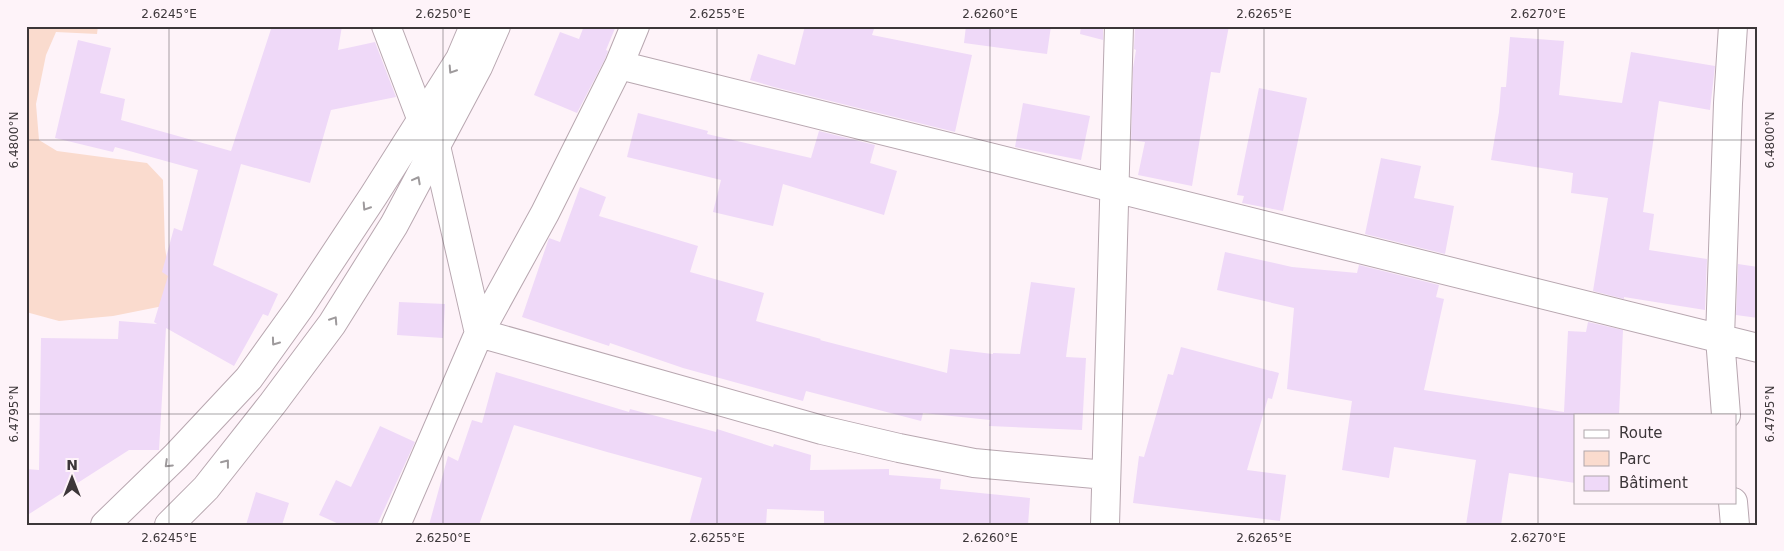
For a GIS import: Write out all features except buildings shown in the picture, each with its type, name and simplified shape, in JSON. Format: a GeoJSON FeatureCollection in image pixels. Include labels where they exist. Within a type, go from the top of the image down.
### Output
{"type":"FeatureCollection","features":[{"type":"Feature","properties":{"kind":"street"},"geometry":{"type":"LineString","coordinates":[[386,26],[421,118]]}},
{"type":"Feature","properties":{"kind":"street"},"geometry":{"type":"LineString","coordinates":[[105,525],[176,456],[249,378],[300,307],[374,195],[460,59],[474,26]]}},
{"type":"Feature","properties":{"kind":"street"},"geometry":{"type":"LineString","coordinates":[[169,525],[206,488],[332,324],[394,224],[478,67],[496,26]]}},
{"type":"Feature","properties":{"kind":"street"},"geometry":{"type":"LineString","coordinates":[[396,525],[479,333],[544,213],[619,65],[635,26]]}},
{"type":"Feature","properties":{"kind":"street"},"geometry":{"type":"LineString","coordinates":[[1105,525],[1119,26]]}},
{"type":"Feature","properties":{"kind":"street"},"geometry":{"type":"LineString","coordinates":[[1726,414],[1720,338],[1728,103],[1733,26]]}},
{"type":"Feature","properties":{"kind":"street"},"geometry":{"type":"LineString","coordinates":[[619,65],[1758,348]]}},
{"type":"Feature","properties":{"kind":"street"},"geometry":{"type":"LineString","coordinates":[[436,146],[479,333]]}},
{"type":"Feature","properties":{"kind":"street"},"geometry":{"type":"LineString","coordinates":[[479,333],[822,430],[880,444],[974,463],[1106,475]]}},
{"type":"Feature","properties":{"kind":"street"},"geometry":{"type":"LineString","coordinates":[[1733,504],[1735,525]]}},
{"type":"Feature","properties":{"kind":"green space"},"geometry":{"type":"Polygon","coordinates":[[[26,26],[98,26],[97,34],[56,32],[46,55],[36,104],[39,140],[57,151],[147,163],[163,180],[165,248],[171,285],[163,306],[113,316],[59,321],[26,312],[26,26]]]}}]}
